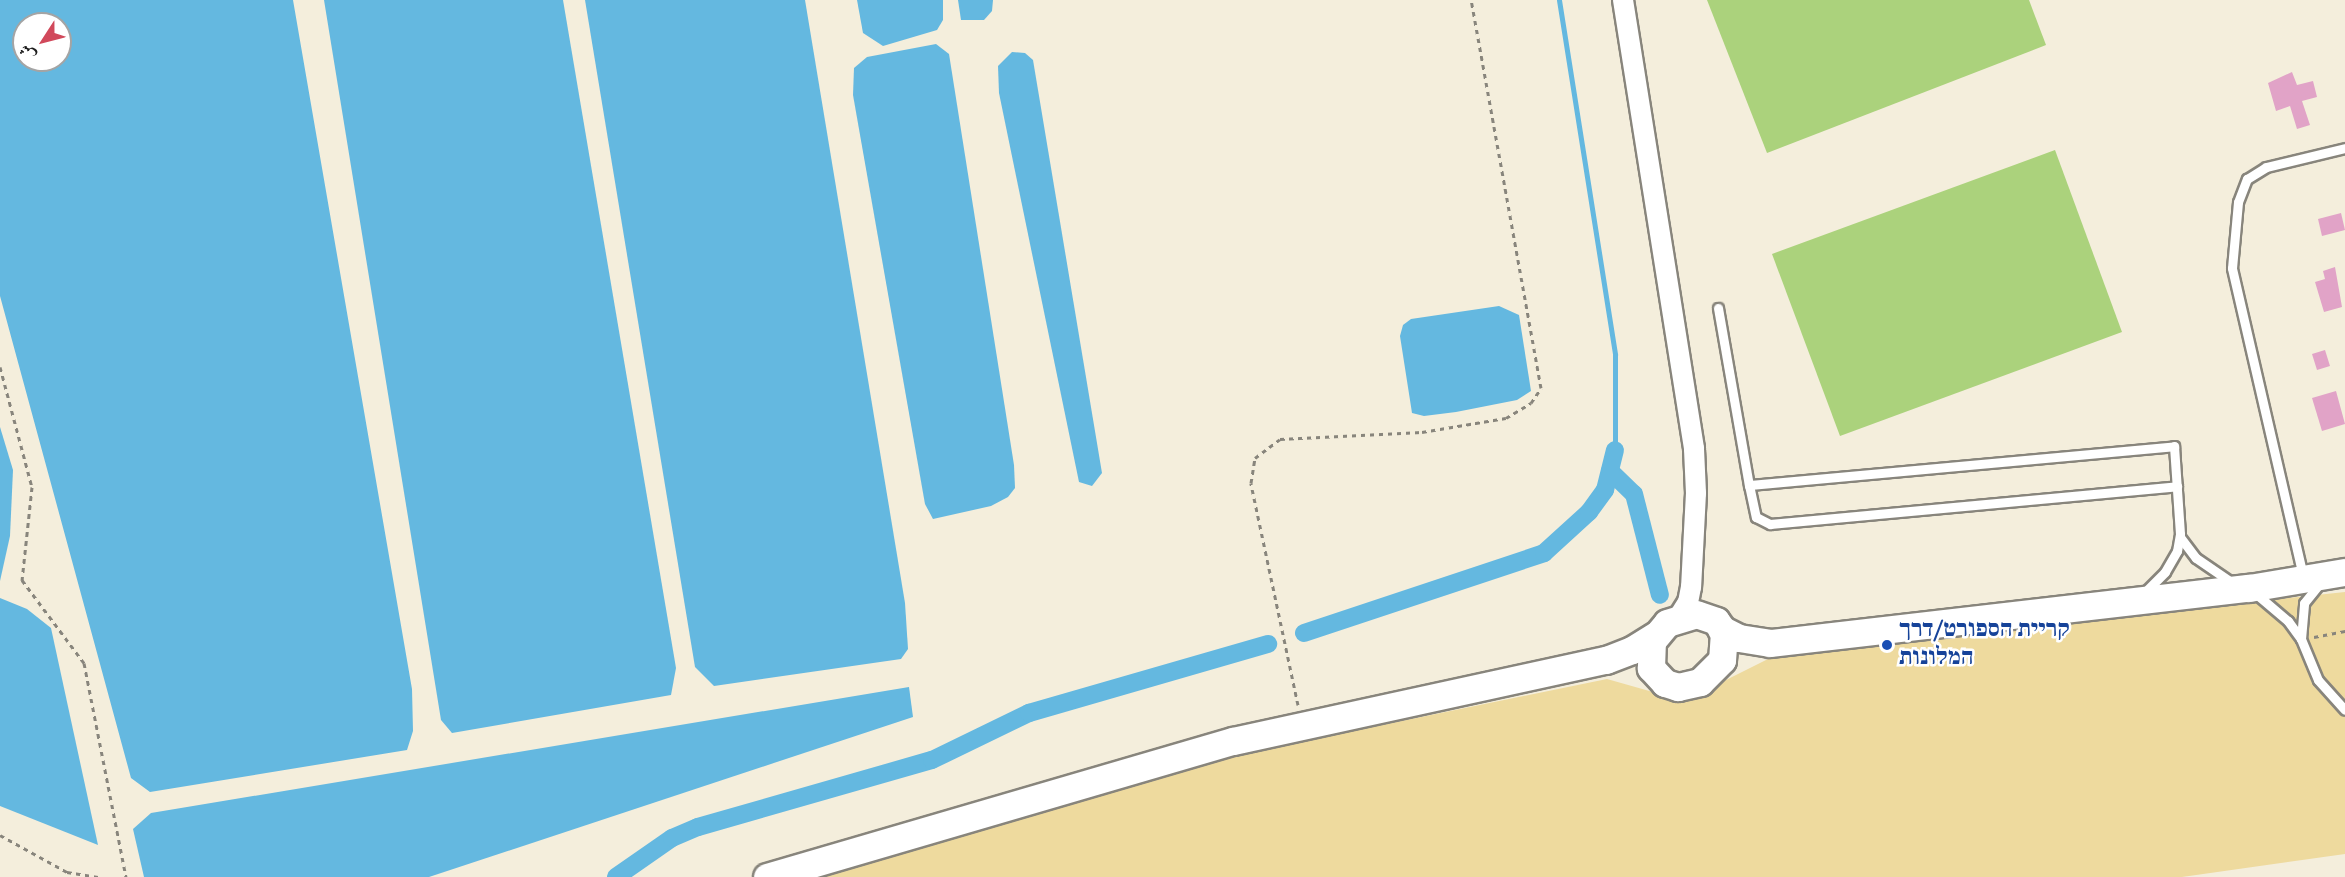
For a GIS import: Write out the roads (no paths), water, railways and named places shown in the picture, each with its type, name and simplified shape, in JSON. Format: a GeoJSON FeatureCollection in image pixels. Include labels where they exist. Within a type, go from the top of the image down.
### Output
{"type":"FeatureCollection","features":[{"type":"Feature","properties":{"kind":"street"},"geometry":{"type":"LineString","coordinates":[[1623,0],[1694,449],[1696,494],[1691,587],[1701,621],[1724,653],[1713,672]]}},
{"type":"Feature","properties":{"kind":"street"},"geometry":{"type":"LineString","coordinates":[[767,877],[1202,750],[1302,724],[1588,664],[1624,654],[1656,635],[1701,621],[1739,638],[1770,643],[2245,589],[2325,575]]}},
{"type":"Feature","properties":{"kind":"street"},"geometry":{"type":"LineString","coordinates":[[1656,635],[1649,662],[1659,679]]}},
{"type":"Feature","properties":{"kind":"street"},"geometry":{"type":"LineString","coordinates":[[1588,664],[1623,667],[1685,686],[1770,643]]}},
{"type":"Feature","properties":{"kind":"lane"},"geometry":{"type":"LineString","coordinates":[[2301,639],[2304,603],[2325,575],[2232,268],[2238,202],[2247,179],[2266,167],[2345,148]]}},
{"type":"Feature","properties":{"kind":"lane"},"geometry":{"type":"LineString","coordinates":[[1718,308],[1756,517],[1770,524],[2176,486]]}},
{"type":"Feature","properties":{"kind":"lane"},"geometry":{"type":"LineString","coordinates":[[1749,485],[2174,446],[2180,534],[2177,551],[2165,572],[2128,602]]}},
{"type":"Feature","properties":{"kind":"lane"},"geometry":{"type":"LineString","coordinates":[[2180,534],[2196,558],[2245,589],[2288,621],[2301,639],[2318,680],[2345,710]]}},
{"type":"Feature","properties":{"kind":"water"},"geometry":{"type":"Polygon","coordinates":[[[0,0],[293,0],[412,689],[413,731],[407,750],[150,792],[131,778],[0,296],[0,0]]]}},
{"type":"Feature","properties":{"kind":"water"},"geometry":{"type":"Polygon","coordinates":[[[324,0],[563,0],[676,668],[671,695],[452,733],[441,720],[324,0]]]}},
{"type":"Feature","properties":{"kind":"water"},"geometry":{"type":"Polygon","coordinates":[[[585,0],[805,0],[905,603],[908,649],[901,659],[714,686],[695,667],[585,0]]]}},
{"type":"Feature","properties":{"kind":"water"},"geometry":{"type":"Polygon","coordinates":[[[857,0],[943,0],[943,20],[937,30],[883,46],[863,33],[857,0]]]}},
{"type":"Feature","properties":{"kind":"water"},"geometry":{"type":"Polygon","coordinates":[[[958,0],[993,0],[992,11],[984,20],[961,20],[958,0]]]}},
{"type":"Feature","properties":{"kind":"water"},"geometry":{"type":"Polygon","coordinates":[[[936,44],[949,54],[1014,465],[1015,488],[1008,497],[991,506],[933,519],[925,504],[853,95],[854,68],[867,57],[936,44]]]}},
{"type":"Feature","properties":{"kind":"water"},"geometry":{"type":"Polygon","coordinates":[[[1012,52],[1025,53],[1033,60],[1102,473],[1092,486],[1079,482],[999,93],[998,66],[1012,52]]]}},
{"type":"Feature","properties":{"kind":"water"},"geometry":{"type":"Polygon","coordinates":[[[1499,306],[1519,315],[1531,391],[1517,400],[1456,412],[1424,416],[1412,413],[1400,336],[1403,325],[1411,319],[1499,306]]]}},
{"type":"Feature","properties":{"kind":"water"},"geometry":{"type":"Polygon","coordinates":[[[0,427],[13,470],[10,536],[0,581],[0,427]]]}},
{"type":"Feature","properties":{"kind":"water"},"geometry":{"type":"Polygon","coordinates":[[[0,598],[27,609],[51,628],[98,845],[0,806],[0,598]]]}},
{"type":"Feature","properties":{"kind":"water"},"geometry":{"type":"Polygon","coordinates":[[[909,687],[913,717],[429,877],[144,877],[133,829],[151,813],[909,687]]]}},
{"type":"Feature","properties":{"kind":"waterway"},"geometry":{"type":"LineString","coordinates":[[1559,0],[1615,355],[1615,450]]}},
{"type":"Feature","properties":{"kind":"waterway"},"geometry":{"type":"LineString","coordinates":[[1304,633],[1544,553],[1589,512],[1605,490],[1615,450]]}},
{"type":"Feature","properties":{"kind":"waterway"},"geometry":{"type":"LineString","coordinates":[[1610,471],[1634,494],[1660,595]]}},
{"type":"Feature","properties":{"kind":"waterway"},"geometry":{"type":"LineString","coordinates":[[616,877],[672,838],[698,827],[932,760],[1029,713],[1268,644]]}},
{"type":"Feature","properties":{"kind":"place","name":"קריית הספורט/דרך המלונות"},"geometry":{"type":"Point","coordinates":[1887,645]}}]}
